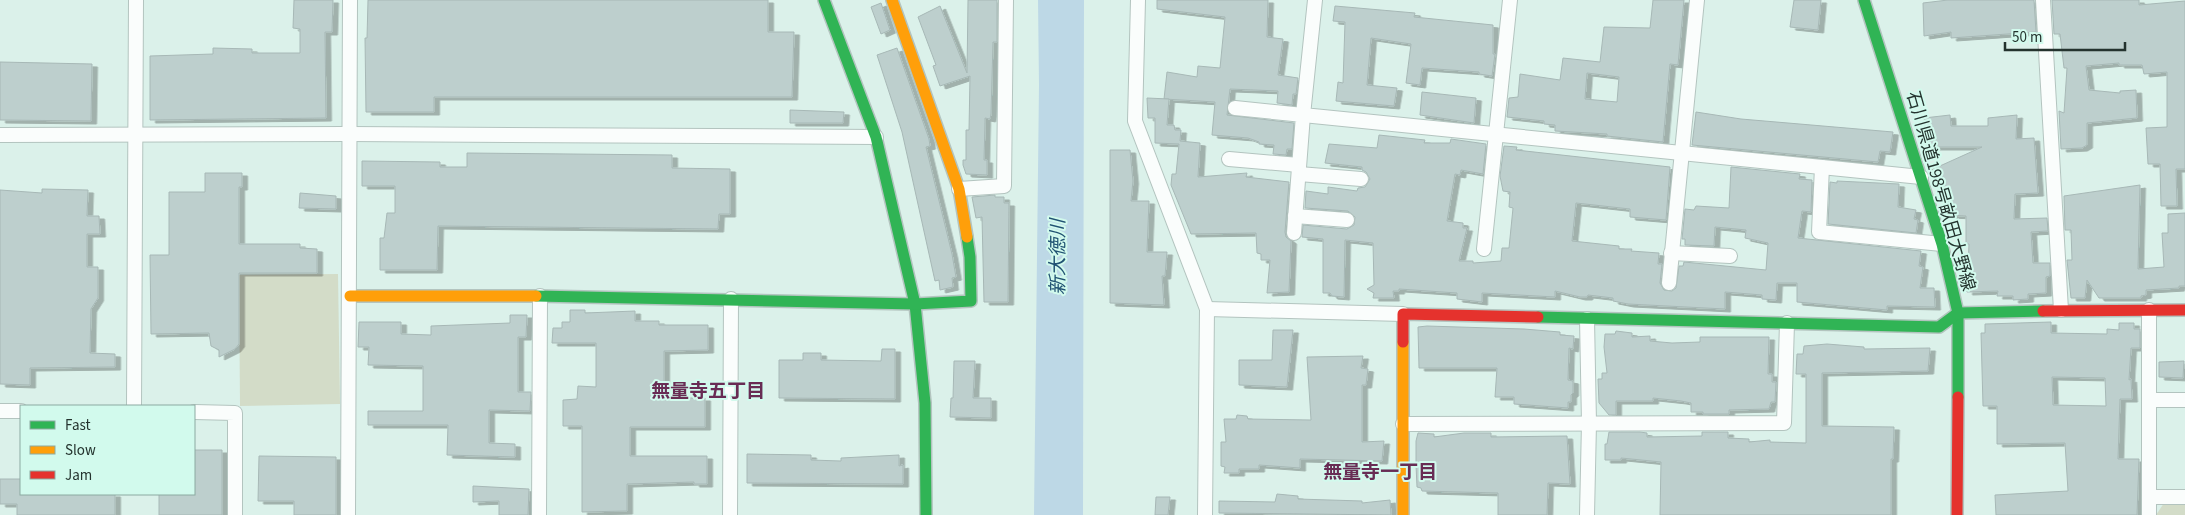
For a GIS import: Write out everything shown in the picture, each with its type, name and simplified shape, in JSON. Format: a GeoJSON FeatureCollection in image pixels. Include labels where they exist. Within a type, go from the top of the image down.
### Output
{"type":"FeatureCollection","features":[{"type":"Feature","properties":{"kind":"street"},"geometry":{"type":"LineString","coordinates":[[134,405],[136,0]]}},
{"type":"Feature","properties":{"kind":"street"},"geometry":{"type":"LineString","coordinates":[[348,515],[350,0]]}},
{"type":"Feature","properties":{"kind":"street"},"geometry":{"type":"LineString","coordinates":[[824,0],[876,137],[914,304],[925,403],[926,515]]}},
{"type":"Feature","properties":{"kind":"street"},"geometry":{"type":"LineString","coordinates":[[350,296],[540,296],[914,304],[971,300],[970,257],[958,189],[892,0]]}},
{"type":"Feature","properties":{"kind":"street"},"geometry":{"type":"LineString","coordinates":[[958,189],[1004,186],[1006,0]]}},
{"type":"Feature","properties":{"kind":"street"},"geometry":{"type":"LineString","coordinates":[[1138,0],[1135,121],[1207,309],[1205,515]]}},
{"type":"Feature","properties":{"kind":"street"},"geometry":{"type":"LineString","coordinates":[[1294,233],[1303,115],[1316,0]]}},
{"type":"Feature","properties":{"kind":"street"},"geometry":{"type":"LineString","coordinates":[[1484,249],[1510,0]]}},
{"type":"Feature","properties":{"kind":"street"},"geometry":{"type":"LineString","coordinates":[[1669,283],[1696,0]]}},
{"type":"Feature","properties":{"kind":"street","name":"石川県道198号畝田大野線"},"geometry":{"type":"LineString","coordinates":[[1864,0],[1942,244],[1958,313],[1958,515]]}},
{"type":"Feature","properties":{"kind":"street"},"geometry":{"type":"LineString","coordinates":[[2043,0],[2061,310]]}},
{"type":"Feature","properties":{"kind":"street"},"geometry":{"type":"LineString","coordinates":[[1236,108],[1921,177]]}},
{"type":"Feature","properties":{"kind":"street"},"geometry":{"type":"LineString","coordinates":[[0,136],[349,134],[876,137]]}},
{"type":"Feature","properties":{"kind":"street"},"geometry":{"type":"LineString","coordinates":[[1229,159],[1361,179]]}},
{"type":"Feature","properties":{"kind":"street"},"geometry":{"type":"LineString","coordinates":[[1822,167],[1819,232],[1942,244]]}},
{"type":"Feature","properties":{"kind":"street"},"geometry":{"type":"LineString","coordinates":[[1296,216],[1347,220]]}},
{"type":"Feature","properties":{"kind":"street"},"geometry":{"type":"LineString","coordinates":[[1672,253],[1730,256]]}},
{"type":"Feature","properties":{"kind":"street"},"geometry":{"type":"LineString","coordinates":[[539,515],[540,296]]}},
{"type":"Feature","properties":{"kind":"street"},"geometry":{"type":"LineString","coordinates":[[730,515],[731,299]]}},
{"type":"Feature","properties":{"kind":"street"},"geometry":{"type":"LineString","coordinates":[[1207,309],[1939,327],[1958,313],[2061,310],[2185,310]]}},
{"type":"Feature","properties":{"kind":"street"},"geometry":{"type":"LineString","coordinates":[[2149,310],[2149,515]]}},
{"type":"Feature","properties":{"kind":"street"},"geometry":{"type":"LineString","coordinates":[[1403,314],[1403,515]]}},
{"type":"Feature","properties":{"kind":"street"},"geometry":{"type":"LineString","coordinates":[[1587,319],[1589,423],[1587,515]]}},
{"type":"Feature","properties":{"kind":"street"},"geometry":{"type":"LineString","coordinates":[[1403,424],[1784,423],[1787,323]]}},
{"type":"Feature","properties":{"kind":"street"},"geometry":{"type":"LineString","coordinates":[[2149,400],[2185,400]]}},
{"type":"Feature","properties":{"kind":"street"},"geometry":{"type":"LineString","coordinates":[[0,410],[20,411]]}},
{"type":"Feature","properties":{"kind":"street"},"geometry":{"type":"LineString","coordinates":[[195,412],[235,413],[235,515]]}},
{"type":"Feature","properties":{"kind":"street"},"geometry":{"type":"LineString","coordinates":[[2149,497],[2185,497]]}},
{"type":"Feature","properties":{"kind":"green space"},"geometry":{"type":"Polygon","coordinates":[[[338,274],[340,404],[240,406],[239,275],[338,274]]]}},
{"type":"Feature","properties":{"kind":"green space"},"geometry":{"type":"Polygon","coordinates":[[[2164,503],[2185,504],[2185,515],[2156,515],[2164,503]]]}},
{"type":"Feature","properties":{"kind":"water","name":"新大徳川"},"geometry":{"type":"Polygon","coordinates":[[[1038,0],[1084,0],[1083,515],[1034,515],[1039,85],[1038,0]]]}},
{"type":"Feature","properties":{"kind":"building"},"geometry":{"type":"Polygon","coordinates":[[[294,0],[333,0],[332,32],[325,32],[326,118],[150,120],[150,56],[213,54],[213,48],[252,49],[252,53],[300,53],[300,29],[293,28],[294,0]]]}},
{"type":"Feature","properties":{"kind":"building"},"geometry":{"type":"Polygon","coordinates":[[[368,0],[768,0],[768,32],[794,32],[792,97],[434,97],[434,112],[366,112],[365,38],[367,38],[368,0]]]}},
{"type":"Feature","properties":{"kind":"building"},"geometry":{"type":"Polygon","coordinates":[[[968,0],[997,0],[997,42],[993,42],[991,114],[990,119],[985,118],[984,160],[987,160],[987,175],[966,174],[963,165],[963,160],[966,160],[966,130],[969,130],[970,76],[940,86],[933,66],[936,65],[918,17],[940,6],[967,73],[968,0]]]}},
{"type":"Feature","properties":{"kind":"building"},"geometry":{"type":"Polygon","coordinates":[[[1157,0],[1268,0],[1267,37],[1283,39],[1278,75],[1298,78],[1296,94],[1293,94],[1292,105],[1277,103],[1278,91],[1230,89],[1227,115],[1294,123],[1292,149],[1287,149],[1286,155],[1273,154],[1274,145],[1259,144],[1259,142],[1248,138],[1212,135],[1215,102],[1164,99],[1167,72],[1197,77],[1198,66],[1220,68],[1225,17],[1157,9],[1157,0]]]}},
{"type":"Feature","properties":{"kind":"building"},"geometry":{"type":"Polygon","coordinates":[[[1653,0],[1684,0],[1678,65],[1670,64],[1663,142],[1607,136],[1607,134],[1555,131],[1555,125],[1544,124],[1544,121],[1507,117],[1509,98],[1518,97],[1520,74],[1560,80],[1563,58],[1600,62],[1604,27],[1650,28],[1653,0]],[[1587,73],[1585,99],[1617,102],[1619,77],[1587,73]]]}},
{"type":"Feature","properties":{"kind":"building"},"geometry":{"type":"Polygon","coordinates":[[[1794,0],[1821,0],[1818,30],[1790,27],[1794,0]]]}},
{"type":"Feature","properties":{"kind":"building"},"geometry":{"type":"Polygon","coordinates":[[[1948,0],[2034,0],[2036,32],[1951,38],[1951,32],[1924,36],[1923,3],[1948,0]]]}},
{"type":"Feature","properties":{"kind":"building"},"geometry":{"type":"Polygon","coordinates":[[[2052,0],[2139,0],[2139,5],[2185,1],[2185,169],[2176,169],[2177,206],[2161,206],[2160,164],[2148,164],[2146,128],[2167,127],[2167,72],[2144,74],[2142,65],[2119,65],[2119,63],[2086,66],[2089,90],[2120,93],[2120,91],[2136,90],[2137,118],[2087,123],[2087,145],[2082,148],[2061,149],[2059,111],[2064,113],[2067,68],[2064,68],[2060,34],[2054,34],[2052,0]]]}},
{"type":"Feature","properties":{"kind":"building"},"geometry":{"type":"Polygon","coordinates":[[[881,3],[890,30],[881,34],[871,7],[881,3]]]}},
{"type":"Feature","properties":{"kind":"building"},"geometry":{"type":"Polygon","coordinates":[[[1335,6],[1415,13],[1414,17],[1493,25],[1493,54],[1495,54],[1492,76],[1479,74],[1479,72],[1422,68],[1420,85],[1406,83],[1411,44],[1371,38],[1367,85],[1397,88],[1394,106],[1336,101],[1338,82],[1343,83],[1345,22],[1333,21],[1335,6]]]}},
{"type":"Feature","properties":{"kind":"building"},"geometry":{"type":"Polygon","coordinates":[[[897,48],[929,139],[930,146],[926,147],[952,254],[956,277],[952,278],[953,287],[940,290],[939,280],[935,281],[902,132],[877,55],[897,48]]]}},
{"type":"Feature","properties":{"kind":"building"},"geometry":{"type":"Polygon","coordinates":[[[0,62],[92,64],[91,121],[0,120],[0,62]]]}},
{"type":"Feature","properties":{"kind":"building"},"geometry":{"type":"Polygon","coordinates":[[[1422,92],[1476,98],[1474,123],[1420,115],[1422,92]]]}},
{"type":"Feature","properties":{"kind":"building"},"geometry":{"type":"Polygon","coordinates":[[[1147,98],[1169,99],[1167,125],[1174,125],[1175,130],[1181,130],[1180,141],[1200,143],[1198,177],[1247,173],[1246,177],[1289,182],[1285,232],[1286,237],[1291,241],[1289,292],[1267,293],[1270,260],[1261,260],[1261,254],[1257,253],[1256,233],[1191,234],[1171,185],[1172,174],[1176,174],[1179,144],[1155,143],[1155,118],[1148,118],[1147,98]]]}},
{"type":"Feature","properties":{"kind":"building"},"geometry":{"type":"Polygon","coordinates":[[[790,110],[844,112],[843,123],[790,123],[790,110]]]}},
{"type":"Feature","properties":{"kind":"building"},"geometry":{"type":"Polygon","coordinates":[[[1696,112],[1741,119],[1893,132],[1890,152],[1880,151],[1878,162],[1692,145],[1696,112]]]}},
{"type":"Feature","properties":{"kind":"building"},"geometry":{"type":"Polygon","coordinates":[[[1950,115],[1951,126],[1988,126],[1988,118],[2017,115],[2016,139],[2034,138],[2038,193],[2015,194],[2014,219],[2047,218],[2048,231],[2031,232],[2033,263],[2050,263],[2050,276],[2046,277],[2046,293],[2028,294],[2028,299],[2013,300],[2013,296],[1997,296],[1998,291],[1967,292],[1969,244],[1966,244],[1966,216],[1948,215],[1948,198],[1944,198],[1944,191],[1940,191],[1940,177],[1933,177],[1931,170],[1982,147],[1927,147],[1924,118],[1950,115]]]}},
{"type":"Feature","properties":{"kind":"building"},"geometry":{"type":"Polygon","coordinates":[[[1379,135],[1425,140],[1424,143],[1450,143],[1451,139],[1486,144],[1483,174],[1461,170],[1460,175],[1455,174],[1447,221],[1463,223],[1463,228],[1467,228],[1459,261],[1473,261],[1473,263],[1501,261],[1502,248],[1509,248],[1513,208],[1509,207],[1510,192],[1503,191],[1500,176],[1504,146],[1517,147],[1516,150],[1670,167],[1666,220],[1630,217],[1630,209],[1576,203],[1572,241],[1619,246],[1619,249],[1632,249],[1631,251],[1659,253],[1658,264],[1662,264],[1660,283],[1664,290],[1672,291],[1676,288],[1679,266],[1683,266],[1684,262],[1766,270],[1768,243],[1745,238],[1746,230],[1715,227],[1714,246],[1685,245],[1685,239],[1682,239],[1685,209],[1694,210],[1696,206],[1729,208],[1731,167],[1800,174],[1799,179],[1812,180],[1811,212],[1802,211],[1798,238],[1921,251],[1919,266],[1923,267],[1920,288],[1934,288],[1935,307],[1887,306],[1887,310],[1797,302],[1797,283],[1777,283],[1776,300],[1762,299],[1762,295],[1725,292],[1725,309],[1628,304],[1613,301],[1613,298],[1588,295],[1587,297],[1580,297],[1555,291],[1555,297],[1482,293],[1482,302],[1457,299],[1457,293],[1399,289],[1399,291],[1393,291],[1394,298],[1373,298],[1374,293],[1367,289],[1374,285],[1373,243],[1345,240],[1344,297],[1332,296],[1330,293],[1323,293],[1323,239],[1302,237],[1303,225],[1347,229],[1354,225],[1355,217],[1348,211],[1305,208],[1306,191],[1328,194],[1328,187],[1357,191],[1358,188],[1365,187],[1370,179],[1366,172],[1362,170],[1362,167],[1325,163],[1329,144],[1377,148],[1379,135]]]}},
{"type":"Feature","properties":{"kind":"building"},"geometry":{"type":"Polygon","coordinates":[[[1110,150],[1130,150],[1133,181],[1131,201],[1149,201],[1147,252],[1167,252],[1165,276],[1162,276],[1164,305],[1110,303],[1110,150]]]}},
{"type":"Feature","properties":{"kind":"building"},"geometry":{"type":"Polygon","coordinates":[[[467,153],[672,155],[672,168],[730,169],[730,214],[719,214],[718,229],[438,226],[437,270],[380,270],[380,238],[384,238],[387,213],[395,213],[395,186],[362,186],[362,161],[440,162],[440,167],[467,167],[467,153]]]}},
{"type":"Feature","properties":{"kind":"building"},"geometry":{"type":"Polygon","coordinates":[[[205,173],[242,173],[242,187],[239,187],[239,244],[300,244],[300,248],[317,249],[317,273],[239,273],[239,344],[235,349],[219,357],[219,350],[211,346],[209,333],[151,334],[150,255],[169,255],[169,192],[205,192],[205,173]]]}},
{"type":"Feature","properties":{"kind":"building"},"geometry":{"type":"Polygon","coordinates":[[[1837,181],[1899,184],[1898,207],[1916,210],[1914,219],[1918,220],[1916,233],[1828,224],[1830,182],[1837,183],[1837,181]]]}},
{"type":"Feature","properties":{"kind":"building"},"geometry":{"type":"Polygon","coordinates":[[[2140,185],[2138,269],[2164,267],[2162,233],[2168,233],[2168,214],[2185,213],[2185,286],[2146,290],[2146,295],[2141,296],[2141,298],[2099,298],[2087,280],[2085,298],[2071,298],[2067,260],[2072,260],[2071,230],[2065,230],[2064,196],[2140,185]]]}},
{"type":"Feature","properties":{"kind":"building"},"geometry":{"type":"Polygon","coordinates":[[[42,189],[88,190],[87,216],[99,216],[100,234],[87,234],[87,267],[98,267],[98,298],[91,309],[90,353],[115,354],[115,367],[30,368],[30,385],[0,384],[0,190],[42,193],[42,189]]]}},
{"type":"Feature","properties":{"kind":"building"},"geometry":{"type":"Polygon","coordinates":[[[300,193],[336,196],[336,209],[299,208],[300,193]]]}},
{"type":"Feature","properties":{"kind":"building"},"geometry":{"type":"Polygon","coordinates":[[[995,195],[995,197],[1004,197],[1004,203],[1009,203],[1008,302],[984,302],[982,217],[976,218],[972,197],[995,195]]]}},
{"type":"Feature","properties":{"kind":"building"},"geometry":{"type":"Polygon","coordinates":[[[570,310],[585,310],[585,313],[635,311],[635,321],[659,321],[659,325],[708,325],[708,350],[664,351],[664,398],[705,398],[705,427],[630,427],[630,456],[707,456],[707,484],[694,484],[694,482],[627,484],[627,511],[582,512],[582,426],[563,426],[563,400],[577,399],[578,386],[596,387],[596,343],[552,343],[553,328],[562,328],[562,322],[570,322],[570,310]]]}},
{"type":"Feature","properties":{"kind":"building"},"geometry":{"type":"Polygon","coordinates":[[[510,315],[527,315],[526,337],[518,337],[518,392],[531,392],[530,411],[489,410],[489,443],[515,444],[515,457],[447,455],[448,425],[368,425],[368,411],[423,411],[423,366],[368,365],[369,347],[358,347],[359,322],[401,322],[401,334],[431,335],[431,326],[510,323],[510,315]]]}},
{"type":"Feature","properties":{"kind":"building"},"geometry":{"type":"Polygon","coordinates":[[[2051,322],[2051,333],[2107,334],[2107,329],[2119,330],[2119,323],[2134,323],[2134,329],[2140,329],[2140,348],[2131,348],[2129,380],[2131,379],[2132,399],[2120,399],[2118,459],[2139,459],[2137,515],[1996,515],[1995,495],[2068,491],[2065,443],[1997,444],[1997,406],[1983,406],[1981,333],[1985,333],[1985,324],[2051,322]],[[2052,377],[2053,405],[2106,406],[2105,378],[2052,377]]]}},
{"type":"Feature","properties":{"kind":"building"},"geometry":{"type":"Polygon","coordinates":[[[1418,327],[1524,329],[1560,332],[1560,335],[1574,336],[1573,349],[1569,348],[1568,380],[1573,381],[1573,393],[1571,395],[1571,402],[1568,402],[1568,408],[1514,404],[1514,397],[1495,397],[1497,368],[1419,368],[1418,327]]]}},
{"type":"Feature","properties":{"kind":"building"},"geometry":{"type":"Polygon","coordinates":[[[1273,330],[1293,330],[1287,387],[1239,385],[1239,360],[1272,360],[1273,330]]]}},
{"type":"Feature","properties":{"kind":"building"},"geometry":{"type":"Polygon","coordinates":[[[1616,331],[1632,333],[1632,337],[1650,336],[1650,341],[1672,343],[1700,342],[1700,337],[1769,337],[1768,374],[1772,374],[1772,382],[1776,382],[1775,402],[1771,402],[1769,409],[1729,410],[1729,414],[1703,414],[1703,412],[1691,412],[1691,403],[1653,398],[1653,401],[1616,401],[1616,415],[1609,415],[1599,403],[1598,379],[1602,379],[1602,373],[1607,373],[1604,347],[1605,334],[1615,334],[1616,331]]]}},
{"type":"Feature","properties":{"kind":"building"},"geometry":{"type":"Polygon","coordinates":[[[1827,344],[1864,347],[1864,349],[1930,348],[1928,371],[1822,373],[1822,426],[1894,427],[1893,459],[1891,459],[1891,515],[1660,515],[1661,462],[1621,458],[1621,460],[1605,460],[1605,444],[1607,444],[1609,432],[1640,432],[1647,433],[1647,437],[1702,436],[1702,432],[1728,432],[1728,438],[1749,439],[1749,442],[1770,440],[1770,442],[1806,443],[1806,374],[1796,374],[1797,354],[1803,354],[1804,346],[1827,344]]]}},
{"type":"Feature","properties":{"kind":"building"},"geometry":{"type":"Polygon","coordinates":[[[882,349],[895,349],[895,399],[779,398],[779,360],[803,360],[803,353],[821,353],[821,360],[881,361],[882,349]]]}},
{"type":"Feature","properties":{"kind":"building"},"geometry":{"type":"Polygon","coordinates":[[[1363,356],[1361,368],[1368,369],[1366,385],[1362,385],[1362,442],[1384,441],[1382,461],[1300,459],[1300,468],[1259,465],[1259,469],[1239,469],[1239,473],[1224,473],[1225,467],[1221,466],[1221,442],[1226,442],[1224,419],[1236,419],[1237,415],[1247,416],[1248,419],[1311,420],[1307,357],[1363,356]]]}},
{"type":"Feature","properties":{"kind":"building"},"geometry":{"type":"Polygon","coordinates":[[[954,361],[975,361],[973,398],[991,398],[991,418],[950,417],[951,398],[953,398],[954,361]]]}},
{"type":"Feature","properties":{"kind":"building"},"geometry":{"type":"Polygon","coordinates":[[[2184,361],[2183,378],[2159,377],[2159,362],[2184,361]]]}},
{"type":"Feature","properties":{"kind":"building"},"geometry":{"type":"Polygon","coordinates":[[[1418,433],[1434,434],[1434,437],[1464,433],[1491,433],[1491,437],[1567,436],[1570,484],[1548,483],[1547,515],[1498,515],[1498,493],[1422,491],[1421,488],[1417,487],[1416,441],[1418,433]]]}},
{"type":"Feature","properties":{"kind":"building"},"geometry":{"type":"Polygon","coordinates":[[[195,450],[222,450],[222,515],[159,515],[159,495],[195,495],[195,450]]]}},
{"type":"Feature","properties":{"kind":"building"},"geometry":{"type":"Polygon","coordinates":[[[747,454],[811,455],[811,460],[841,461],[841,458],[899,455],[899,466],[903,465],[903,484],[747,483],[747,454]]]}},
{"type":"Feature","properties":{"kind":"building"},"geometry":{"type":"Polygon","coordinates":[[[259,456],[336,457],[336,515],[294,515],[294,501],[258,501],[259,456]]]}},
{"type":"Feature","properties":{"kind":"building"},"geometry":{"type":"Polygon","coordinates":[[[0,479],[20,479],[20,495],[115,495],[115,515],[17,515],[17,504],[0,504],[0,479]]]}},
{"type":"Feature","properties":{"kind":"building"},"geometry":{"type":"Polygon","coordinates":[[[473,486],[529,489],[528,515],[499,515],[499,501],[473,502],[473,486]]]}},
{"type":"Feature","properties":{"kind":"building"},"geometry":{"type":"Polygon","coordinates":[[[1277,494],[1298,496],[1298,499],[1362,501],[1362,503],[1390,500],[1391,515],[1219,513],[1219,501],[1275,502],[1277,494]]]}},
{"type":"Feature","properties":{"kind":"building"},"geometry":{"type":"Polygon","coordinates":[[[1156,497],[1170,497],[1168,515],[1155,515],[1156,497]]]}},
{"type":"Feature","properties":{"kind":"traffic: fast"},"geometry":{"type":"LineString","coordinates":[[824,0],[876,137],[915,304],[925,403],[926,515]]}},
{"type":"Feature","properties":{"kind":"traffic: fast"},"geometry":{"type":"LineString","coordinates":[[1864,0],[1942,244],[1958,313],[1958,397]]}},
{"type":"Feature","properties":{"kind":"traffic: fast"},"geometry":{"type":"LineString","coordinates":[[536,296],[915,304],[971,301],[970,257],[967,237]]}},
{"type":"Feature","properties":{"kind":"traffic: fast"},"geometry":{"type":"LineString","coordinates":[[1538,317],[1939,327],[1958,313],[2043,311]]}},
{"type":"Feature","properties":{"kind":"traffic: slow"},"geometry":{"type":"LineString","coordinates":[[892,0],[959,189],[967,237]]}},
{"type":"Feature","properties":{"kind":"traffic: slow"},"geometry":{"type":"LineString","coordinates":[[350,296],[536,296]]}},
{"type":"Feature","properties":{"kind":"traffic: slow"},"geometry":{"type":"LineString","coordinates":[[1403,342],[1403,515]]}},
{"type":"Feature","properties":{"kind":"traffic: jam"},"geometry":{"type":"LineString","coordinates":[[2043,311],[2185,310]]}},
{"type":"Feature","properties":{"kind":"traffic: jam"},"geometry":{"type":"LineString","coordinates":[[1403,342],[1403,314],[1538,317]]}},
{"type":"Feature","properties":{"kind":"traffic: jam"},"geometry":{"type":"LineString","coordinates":[[1957,515],[1958,397]]}},
{"type":"Feature","properties":{"kind":"district","name":"無量寺五丁目"},"geometry":{"type":"Point","coordinates":[708,390]}},
{"type":"Feature","properties":{"kind":"district","name":"無量寺一丁目"},"geometry":{"type":"Point","coordinates":[1380,471]}}]}
